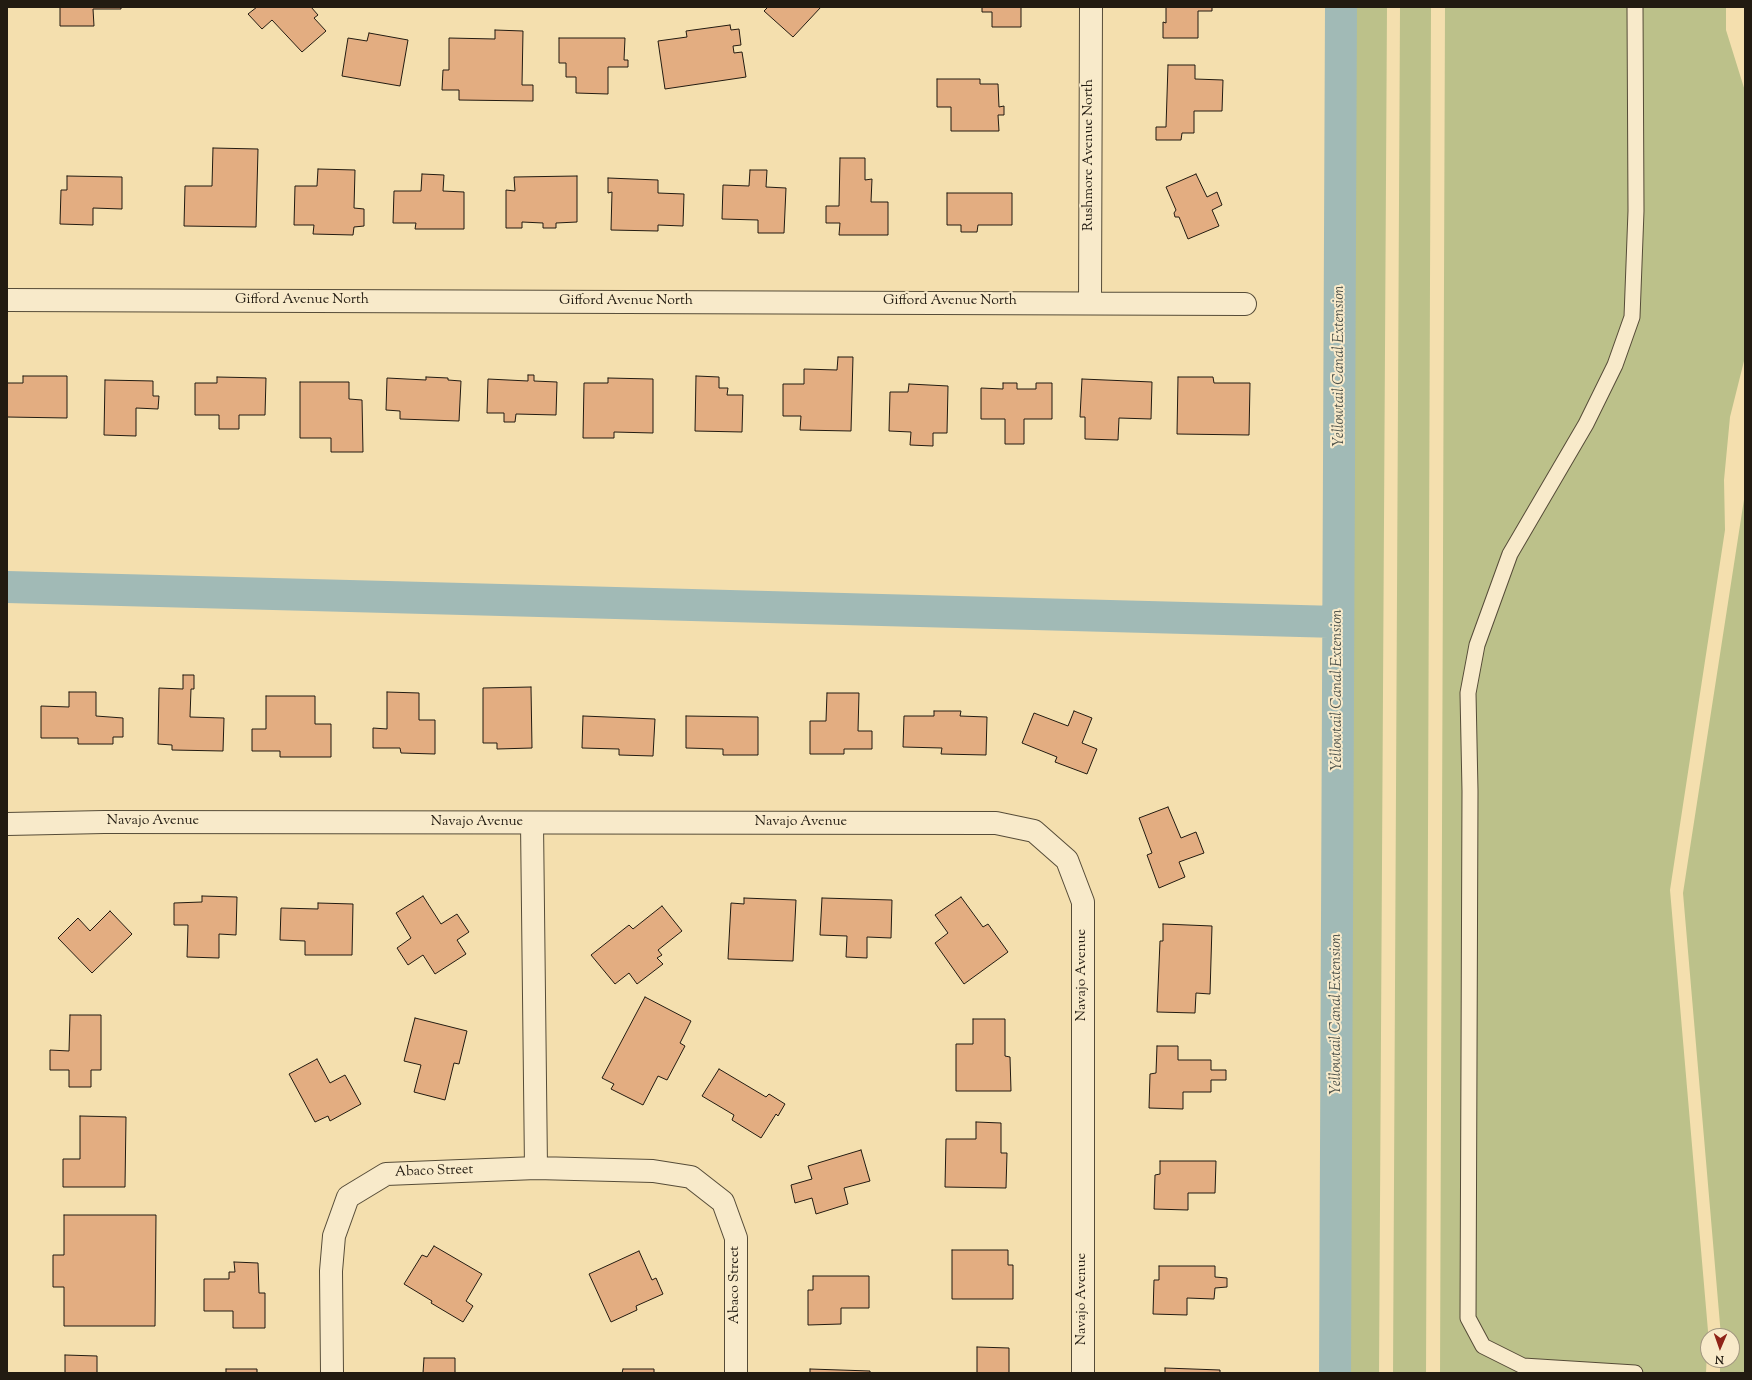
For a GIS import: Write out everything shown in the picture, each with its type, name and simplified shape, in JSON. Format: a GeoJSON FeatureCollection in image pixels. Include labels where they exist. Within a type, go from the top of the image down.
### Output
{"type":"FeatureCollection","features":[{"type":"Feature","properties":{"kind":"street","name":"Rushmore Avenue North"},"geometry":{"type":"LineString","coordinates":[[1090,303],[1091,7]]}},
{"type":"Feature","properties":{"kind":"street","name":"Gifford Avenue North"},"geometry":{"type":"LineString","coordinates":[[7,300],[1245,304]]}},
{"type":"Feature","properties":{"kind":"street","name":"Navajo Avenue"},"geometry":{"type":"LineString","coordinates":[[7,824],[104,822],[996,823],[1034,831],[1067,860],[1082,902],[1083,1373]]}},
{"type":"Feature","properties":{"kind":"street"},"geometry":{"type":"LineString","coordinates":[[532,823],[536,1168]]}},
{"type":"Feature","properties":{"kind":"street","name":"Abaco Street"},"geometry":{"type":"LineString","coordinates":[[332,1373],[331,1271],[334,1236],[348,1197],[386,1174],[536,1168],[653,1171],[691,1177],[723,1202],[736,1238],[736,1373]]}},
{"type":"Feature","properties":{"kind":"lane"},"geometry":{"type":"LineString","coordinates":[[1635,7],[1636,211],[1632,317],[1615,365],[1586,424],[1510,554],[1477,645],[1468,693],[1470,791],[1468,1318],[1483,1346],[1523,1366],[1635,1373]]}},
{"type":"Feature","properties":{"kind":"green space"},"geometry":{"type":"Polygon","coordinates":[[[1333,7],[1387,7],[1379,1373],[1324,1373],[1326,869],[1333,7]]]}},
{"type":"Feature","properties":{"kind":"green space"},"geometry":{"type":"Polygon","coordinates":[[[1400,7],[1431,7],[1426,1373],[1393,1373],[1400,7]]]}},
{"type":"Feature","properties":{"kind":"green space"},"geometry":{"type":"Polygon","coordinates":[[[1445,7],[1726,7],[1726,30],[1745,91],[1745,357],[1730,417],[1724,480],[1725,530],[1670,890],[1708,1328],[1700,1328],[1700,1368],[1706,1368],[1706,1373],[1440,1373],[1445,7]]]}},
{"type":"Feature","properties":{"kind":"green space"},"geometry":{"type":"Polygon","coordinates":[[[1745,493],[1745,1373],[1720,1373],[1720,1368],[1740,1368],[1740,1328],[1720,1328],[1683,893],[1745,493]]]}},
{"type":"Feature","properties":{"kind":"building"},"geometry":{"type":"Polygon","coordinates":[[[60,7],[121,7],[121,9],[93,9],[94,26],[60,26],[60,7]]]}},
{"type":"Feature","properties":{"kind":"building"},"geometry":{"type":"Polygon","coordinates":[[[257,7],[311,7],[318,15],[314,18],[326,31],[302,52],[272,20],[262,29],[248,14],[257,7]]]}},
{"type":"Feature","properties":{"kind":"building"},"geometry":{"type":"Polygon","coordinates":[[[768,7],[821,7],[793,37],[764,11],[768,7]]]}},
{"type":"Feature","properties":{"kind":"building"},"geometry":{"type":"Polygon","coordinates":[[[982,7],[1021,7],[1021,27],[992,27],[992,12],[982,12],[982,7]]]}},
{"type":"Feature","properties":{"kind":"building"},"geometry":{"type":"Polygon","coordinates":[[[1166,7],[1212,7],[1212,11],[1198,11],[1198,38],[1163,38],[1163,22],[1166,23],[1166,7]]]}},
{"type":"Feature","properties":{"kind":"building"},"geometry":{"type":"Polygon","coordinates":[[[730,25],[731,30],[739,29],[741,45],[733,46],[734,53],[742,52],[746,77],[665,89],[658,41],[687,37],[686,31],[730,25]]]}},
{"type":"Feature","properties":{"kind":"building"},"geometry":{"type":"Polygon","coordinates":[[[495,30],[523,31],[522,85],[533,85],[533,101],[459,100],[459,90],[442,90],[443,70],[449,70],[449,38],[495,39],[495,30]]]}},
{"type":"Feature","properties":{"kind":"building"},"geometry":{"type":"Polygon","coordinates":[[[369,33],[408,40],[400,86],[342,76],[348,38],[367,41],[369,33]]]}},
{"type":"Feature","properties":{"kind":"building"},"geometry":{"type":"Polygon","coordinates":[[[559,38],[625,38],[624,60],[628,60],[628,67],[608,67],[608,94],[576,93],[576,77],[566,77],[566,63],[559,63],[559,38]]]}},
{"type":"Feature","properties":{"kind":"building"},"geometry":{"type":"Polygon","coordinates":[[[1168,65],[1195,65],[1195,79],[1223,80],[1222,111],[1194,111],[1194,133],[1182,133],[1181,140],[1156,140],[1156,127],[1166,127],[1168,65]]]}},
{"type":"Feature","properties":{"kind":"building"},"geometry":{"type":"Polygon","coordinates":[[[937,79],[980,79],[980,84],[998,84],[999,107],[1004,106],[1004,115],[998,115],[999,131],[951,131],[951,107],[937,107],[937,79]]]}},
{"type":"Feature","properties":{"kind":"building"},"geometry":{"type":"Polygon","coordinates":[[[213,148],[258,149],[256,227],[184,226],[185,186],[212,186],[213,148]]]}},
{"type":"Feature","properties":{"kind":"building"},"geometry":{"type":"Polygon","coordinates":[[[840,158],[865,158],[865,180],[872,179],[871,202],[888,202],[888,235],[839,235],[840,223],[826,223],[826,206],[839,206],[840,158]]]}},
{"type":"Feature","properties":{"kind":"building"},"geometry":{"type":"Polygon","coordinates":[[[318,169],[355,170],[354,208],[364,209],[364,226],[354,227],[353,235],[313,234],[314,225],[294,225],[295,186],[317,186],[318,169]]]}},
{"type":"Feature","properties":{"kind":"building"},"geometry":{"type":"Polygon","coordinates":[[[750,170],[767,170],[766,187],[786,188],[784,233],[758,233],[758,220],[722,219],[723,185],[749,186],[750,170]]]}},
{"type":"Feature","properties":{"kind":"building"},"geometry":{"type":"Polygon","coordinates":[[[422,174],[444,175],[443,191],[464,192],[464,229],[415,229],[416,223],[393,223],[394,191],[421,191],[422,174]]]}},
{"type":"Feature","properties":{"kind":"building"},"geometry":{"type":"Polygon","coordinates":[[[1196,174],[1207,197],[1217,192],[1222,205],[1212,210],[1219,226],[1188,239],[1179,217],[1175,217],[1174,213],[1176,210],[1166,187],[1196,174]]]}},
{"type":"Feature","properties":{"kind":"building"},"geometry":{"type":"Polygon","coordinates":[[[67,176],[122,177],[122,209],[93,208],[93,225],[60,224],[61,190],[67,190],[67,176]]]}},
{"type":"Feature","properties":{"kind":"building"},"geometry":{"type":"Polygon","coordinates":[[[577,176],[577,222],[556,223],[556,228],[543,228],[543,223],[522,222],[522,228],[506,228],[506,190],[515,191],[514,177],[577,176]]]}},
{"type":"Feature","properties":{"kind":"building"},"geometry":{"type":"Polygon","coordinates":[[[608,178],[658,180],[658,193],[684,194],[683,226],[658,225],[658,231],[611,230],[612,192],[608,193],[608,178]]]}},
{"type":"Feature","properties":{"kind":"building"},"geometry":{"type":"Polygon","coordinates":[[[947,193],[1012,193],[1012,225],[978,225],[977,232],[961,232],[961,225],[947,225],[947,193]]]}},
{"type":"Feature","properties":{"kind":"building"},"geometry":{"type":"Polygon","coordinates":[[[838,357],[853,357],[851,431],[800,430],[801,416],[783,416],[783,384],[804,384],[804,369],[837,370],[838,357]]]}},
{"type":"Feature","properties":{"kind":"building"},"geometry":{"type":"Polygon","coordinates":[[[528,375],[534,375],[534,381],[557,382],[556,415],[516,414],[515,422],[504,422],[504,413],[487,413],[488,379],[528,381],[528,375]]]}},
{"type":"Feature","properties":{"kind":"building"},"geometry":{"type":"Polygon","coordinates":[[[23,376],[67,376],[67,418],[7,417],[7,383],[23,383],[23,376]]]}},
{"type":"Feature","properties":{"kind":"building"},"geometry":{"type":"Polygon","coordinates":[[[696,376],[719,377],[719,388],[728,388],[727,395],[743,395],[742,432],[695,431],[696,376]]]}},
{"type":"Feature","properties":{"kind":"building"},"geometry":{"type":"Polygon","coordinates":[[[217,377],[266,378],[265,415],[239,415],[239,429],[219,429],[219,415],[195,415],[195,383],[217,383],[217,377]]]}},
{"type":"Feature","properties":{"kind":"building"},"geometry":{"type":"Polygon","coordinates":[[[426,377],[448,378],[448,380],[461,381],[459,421],[400,419],[400,411],[386,410],[387,378],[426,380],[426,377]]]}},
{"type":"Feature","properties":{"kind":"building"},"geometry":{"type":"Polygon","coordinates":[[[1178,377],[1213,377],[1214,383],[1250,383],[1249,435],[1177,434],[1178,377]]]}},
{"type":"Feature","properties":{"kind":"building"},"geometry":{"type":"Polygon","coordinates":[[[608,378],[653,379],[653,433],[614,432],[614,438],[583,438],[584,383],[608,383],[608,378]]]}},
{"type":"Feature","properties":{"kind":"building"},"geometry":{"type":"Polygon","coordinates":[[[1082,379],[1152,382],[1151,419],[1119,418],[1118,440],[1085,439],[1085,417],[1080,417],[1082,379]]]}},
{"type":"Feature","properties":{"kind":"building"},"geometry":{"type":"Polygon","coordinates":[[[105,380],[153,381],[153,396],[159,396],[158,409],[136,408],[136,436],[104,435],[105,380]]]}},
{"type":"Feature","properties":{"kind":"building"},"geometry":{"type":"Polygon","coordinates":[[[300,382],[349,382],[349,399],[362,400],[363,452],[331,452],[331,438],[300,438],[300,382]]]}},
{"type":"Feature","properties":{"kind":"building"},"geometry":{"type":"Polygon","coordinates":[[[1003,383],[1017,383],[1017,389],[1036,389],[1036,383],[1052,383],[1052,419],[1024,419],[1024,444],[1005,444],[1005,419],[981,419],[981,388],[1003,389],[1003,383]]]}},
{"type":"Feature","properties":{"kind":"building"},"geometry":{"type":"Polygon","coordinates":[[[909,384],[948,386],[947,433],[933,433],[933,446],[910,445],[911,432],[889,431],[890,392],[908,392],[909,384]]]}},
{"type":"Feature","properties":{"kind":"building"},"geometry":{"type":"Polygon","coordinates":[[[183,675],[194,675],[194,689],[191,689],[190,717],[224,718],[223,751],[172,750],[172,745],[158,744],[159,688],[183,689],[183,675]]]}},
{"type":"Feature","properties":{"kind":"building"},"geometry":{"type":"Polygon","coordinates":[[[531,687],[532,748],[497,749],[497,743],[483,743],[483,688],[531,687]]]}},
{"type":"Feature","properties":{"kind":"building"},"geometry":{"type":"Polygon","coordinates":[[[69,692],[96,692],[96,716],[123,718],[123,737],[113,737],[113,744],[78,744],[78,738],[41,738],[41,706],[69,707],[69,692]]]}},
{"type":"Feature","properties":{"kind":"building"},"geometry":{"type":"Polygon","coordinates":[[[387,692],[419,693],[419,720],[435,720],[435,754],[401,753],[400,748],[373,748],[373,728],[387,729],[387,692]]]}},
{"type":"Feature","properties":{"kind":"building"},"geometry":{"type":"Polygon","coordinates":[[[827,693],[859,693],[858,731],[872,731],[872,749],[844,749],[844,754],[810,754],[810,721],[826,721],[827,693]]]}},
{"type":"Feature","properties":{"kind":"building"},"geometry":{"type":"Polygon","coordinates":[[[266,696],[315,696],[315,724],[331,724],[331,757],[280,757],[280,751],[252,751],[252,729],[266,729],[266,696]]]}},
{"type":"Feature","properties":{"kind":"building"},"geometry":{"type":"Polygon","coordinates":[[[934,711],[961,711],[960,716],[987,717],[986,755],[941,754],[942,748],[903,747],[904,716],[934,716],[934,711]]]}},
{"type":"Feature","properties":{"kind":"building"},"geometry":{"type":"Polygon","coordinates":[[[1074,711],[1092,718],[1082,743],[1097,749],[1087,774],[1055,762],[1057,757],[1022,743],[1034,713],[1068,726],[1074,711]]]}},
{"type":"Feature","properties":{"kind":"building"},"geometry":{"type":"Polygon","coordinates":[[[583,716],[655,719],[653,756],[619,755],[619,749],[582,748],[583,716]]]}},
{"type":"Feature","properties":{"kind":"building"},"geometry":{"type":"Polygon","coordinates":[[[686,716],[758,717],[758,755],[723,755],[723,749],[686,748],[686,716]]]}},
{"type":"Feature","properties":{"kind":"building"},"geometry":{"type":"Polygon","coordinates":[[[1168,807],[1181,838],[1196,832],[1204,853],[1179,862],[1185,877],[1159,888],[1147,855],[1152,853],[1139,818],[1168,807]]]}},
{"type":"Feature","properties":{"kind":"building"},"geometry":{"type":"Polygon","coordinates":[[[202,896],[237,897],[236,935],[219,934],[219,958],[187,957],[188,925],[174,925],[174,903],[202,902],[202,896]]]}},
{"type":"Feature","properties":{"kind":"building"},"geometry":{"type":"Polygon","coordinates":[[[423,896],[441,924],[457,914],[469,932],[457,940],[466,954],[435,974],[423,955],[408,965],[397,948],[411,938],[396,913],[423,896]]]}},
{"type":"Feature","properties":{"kind":"building"},"geometry":{"type":"Polygon","coordinates":[[[961,897],[983,927],[988,924],[1008,952],[964,984],[935,943],[948,933],[935,915],[961,897]]]}},
{"type":"Feature","properties":{"kind":"building"},"geometry":{"type":"Polygon","coordinates":[[[744,898],[796,900],[793,961],[728,959],[731,903],[744,904],[744,898]]]}},
{"type":"Feature","properties":{"kind":"building"},"geometry":{"type":"Polygon","coordinates":[[[822,898],[892,900],[891,938],[867,937],[867,958],[846,957],[847,936],[820,935],[822,898]]]}},
{"type":"Feature","properties":{"kind":"building"},"geometry":{"type":"Polygon","coordinates":[[[318,903],[353,904],[352,955],[305,955],[305,941],[280,940],[281,908],[318,909],[318,903]]]}},
{"type":"Feature","properties":{"kind":"building"},"geometry":{"type":"Polygon","coordinates":[[[662,906],[682,931],[658,950],[662,955],[657,958],[663,964],[637,984],[629,973],[615,984],[591,955],[629,925],[633,929],[662,906]]]}},
{"type":"Feature","properties":{"kind":"building"},"geometry":{"type":"Polygon","coordinates":[[[110,911],[132,934],[92,973],[58,938],[78,918],[90,931],[110,911]]]}},
{"type":"Feature","properties":{"kind":"building"},"geometry":{"type":"Polygon","coordinates":[[[1163,924],[1212,926],[1210,994],[1196,993],[1195,1013],[1157,1012],[1160,941],[1163,941],[1163,924]]]}},
{"type":"Feature","properties":{"kind":"building"},"geometry":{"type":"Polygon","coordinates":[[[645,997],[691,1021],[680,1043],[685,1046],[667,1080],[658,1076],[643,1105],[611,1089],[614,1084],[602,1078],[645,997]]]}},
{"type":"Feature","properties":{"kind":"building"},"geometry":{"type":"Polygon","coordinates":[[[70,1015],[101,1015],[101,1070],[91,1070],[91,1087],[69,1087],[69,1070],[50,1070],[50,1050],[69,1051],[70,1015]]]}},
{"type":"Feature","properties":{"kind":"building"},"geometry":{"type":"Polygon","coordinates":[[[415,1018],[467,1031],[459,1064],[454,1063],[445,1100],[414,1092],[421,1065],[404,1061],[415,1018]]]}},
{"type":"Feature","properties":{"kind":"building"},"geometry":{"type":"Polygon","coordinates":[[[973,1019],[1005,1019],[1005,1056],[1010,1057],[1011,1091],[956,1091],[956,1044],[973,1044],[973,1019]]]}},
{"type":"Feature","properties":{"kind":"building"},"geometry":{"type":"Polygon","coordinates":[[[1157,1046],[1178,1046],[1178,1060],[1211,1060],[1211,1070],[1226,1070],[1226,1080],[1211,1080],[1211,1092],[1183,1092],[1183,1109],[1149,1108],[1150,1074],[1156,1073],[1157,1046]]]}},
{"type":"Feature","properties":{"kind":"building"},"geometry":{"type":"Polygon","coordinates":[[[317,1059],[330,1083],[345,1075],[361,1104],[330,1121],[328,1116],[315,1122],[289,1074],[317,1059]]]}},
{"type":"Feature","properties":{"kind":"building"},"geometry":{"type":"Polygon","coordinates":[[[719,1069],[766,1097],[769,1094],[785,1104],[778,1116],[776,1114],[761,1138],[732,1120],[734,1115],[702,1096],[719,1069]]]}},
{"type":"Feature","properties":{"kind":"building"},"geometry":{"type":"Polygon","coordinates":[[[80,1116],[126,1117],[125,1187],[63,1187],[63,1159],[80,1159],[80,1116]]]}},
{"type":"Feature","properties":{"kind":"building"},"geometry":{"type":"Polygon","coordinates":[[[976,1122],[1001,1123],[1001,1153],[1007,1153],[1006,1188],[945,1187],[946,1139],[976,1139],[976,1122]]]}},
{"type":"Feature","properties":{"kind":"building"},"geometry":{"type":"Polygon","coordinates":[[[861,1150],[870,1181],[844,1188],[848,1204],[816,1214],[812,1198],[795,1203],[791,1185],[812,1179],[808,1166],[861,1150]]]}},
{"type":"Feature","properties":{"kind":"building"},"geometry":{"type":"Polygon","coordinates":[[[1160,1161],[1216,1161],[1215,1193],[1188,1193],[1188,1210],[1154,1209],[1155,1175],[1160,1174],[1160,1161]]]}},
{"type":"Feature","properties":{"kind":"building"},"geometry":{"type":"Polygon","coordinates":[[[64,1215],[156,1215],[155,1326],[64,1326],[64,1287],[53,1287],[53,1255],[64,1255],[64,1215]]]}},
{"type":"Feature","properties":{"kind":"building"},"geometry":{"type":"Polygon","coordinates":[[[434,1246],[482,1274],[466,1301],[473,1306],[463,1322],[431,1303],[432,1301],[404,1284],[422,1255],[427,1257],[434,1246]]]}},
{"type":"Feature","properties":{"kind":"building"},"geometry":{"type":"Polygon","coordinates":[[[952,1250],[1008,1250],[1008,1265],[1013,1265],[1013,1299],[952,1299],[952,1250]]]}},
{"type":"Feature","properties":{"kind":"building"},"geometry":{"type":"Polygon","coordinates":[[[639,1251],[652,1280],[656,1278],[663,1294],[636,1306],[637,1310],[611,1322],[589,1274],[639,1251]]]}},
{"type":"Feature","properties":{"kind":"building"},"geometry":{"type":"Polygon","coordinates":[[[234,1262],[258,1263],[259,1293],[265,1293],[265,1328],[233,1328],[233,1311],[204,1311],[204,1279],[229,1279],[229,1272],[235,1272],[234,1262]]]}},
{"type":"Feature","properties":{"kind":"building"},"geometry":{"type":"Polygon","coordinates":[[[1159,1266],[1215,1266],[1215,1277],[1227,1278],[1227,1287],[1215,1288],[1214,1299],[1187,1298],[1187,1315],[1153,1314],[1154,1280],[1159,1280],[1159,1266]]]}},
{"type":"Feature","properties":{"kind":"building"},"geometry":{"type":"Polygon","coordinates":[[[813,1276],[869,1276],[869,1308],[841,1308],[841,1324],[808,1325],[808,1290],[813,1290],[813,1276]]]}},
{"type":"Feature","properties":{"kind":"building"},"geometry":{"type":"Polygon","coordinates":[[[977,1347],[1009,1348],[1009,1373],[977,1373],[977,1347]]]}},
{"type":"Feature","properties":{"kind":"building"},"geometry":{"type":"Polygon","coordinates":[[[65,1355],[97,1356],[97,1373],[65,1373],[65,1355]]]}},
{"type":"Feature","properties":{"kind":"building"},"geometry":{"type":"Polygon","coordinates":[[[424,1358],[455,1358],[455,1373],[423,1373],[424,1358]]]}},
{"type":"Feature","properties":{"kind":"building"},"geometry":{"type":"Polygon","coordinates":[[[1165,1368],[1220,1370],[1220,1373],[1165,1373],[1165,1368]]]}},
{"type":"Feature","properties":{"kind":"building"},"geometry":{"type":"Polygon","coordinates":[[[226,1369],[257,1369],[257,1373],[226,1373],[226,1369]]]}},
{"type":"Feature","properties":{"kind":"building"},"geometry":{"type":"Polygon","coordinates":[[[623,1369],[654,1369],[654,1373],[622,1373],[623,1369]]]}},
{"type":"Feature","properties":{"kind":"building"},"geometry":{"type":"Polygon","coordinates":[[[810,1369],[870,1371],[870,1373],[810,1373],[810,1369]]]}},
{"type":"Feature","properties":{"kind":"waterway","name":"Yellowtail Canal Extension"},"geometry":{"type":"LineString","coordinates":[[1335,1373],[1341,7]]}},
{"type":"Feature","properties":{"kind":"waterway"},"geometry":{"type":"LineString","coordinates":[[7,587],[1338,622]]}}]}
